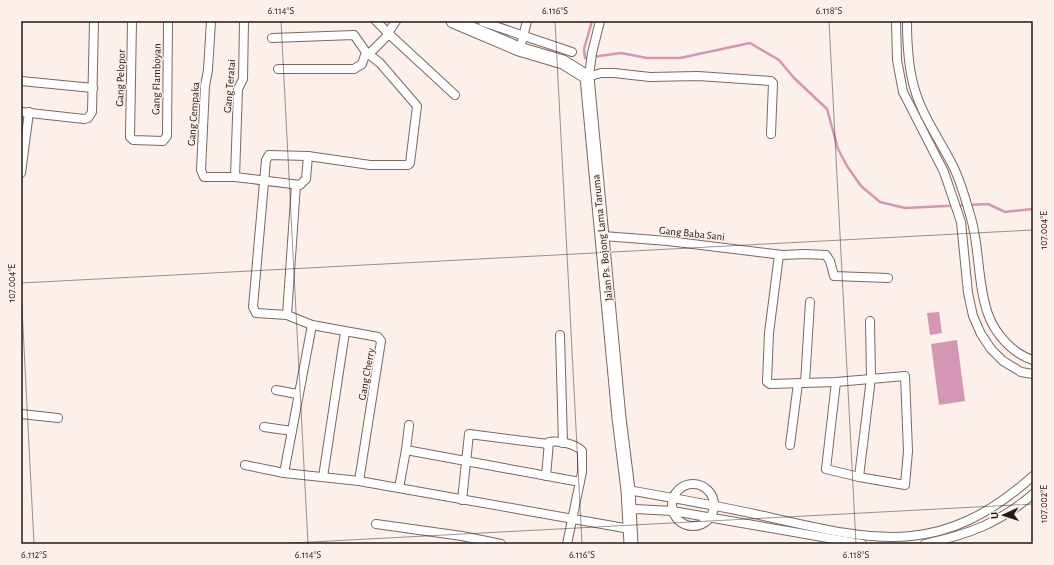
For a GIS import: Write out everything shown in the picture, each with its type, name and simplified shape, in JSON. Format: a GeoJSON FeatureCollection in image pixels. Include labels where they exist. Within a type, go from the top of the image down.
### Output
{"type":"FeatureCollection","features":[{"type":"Feature","properties":{"kind":"main road"},"geometry":{"type":"LineString","coordinates":[[453,21],[483,26],[520,49],[563,62],[588,77]]}},
{"type":"Feature","properties":{"kind":"main road","name":"Jalan Ps. Bojong Lama Taruma"},"geometry":{"type":"LineString","coordinates":[[588,77],[619,418],[628,490],[631,544]]}},
{"type":"Feature","properties":{"kind":"street"},"geometry":{"type":"LineString","coordinates":[[21,174],[25,112],[80,119],[88,118],[92,112],[94,21]]}},
{"type":"Feature","properties":{"kind":"street","name":"Gang Pelopor"},"geometry":{"type":"LineString","coordinates":[[132,21],[129,136],[130,139],[134,140],[163,141],[167,136]]}},
{"type":"Feature","properties":{"kind":"street","name":"Gang Flamboyan"},"geometry":{"type":"LineString","coordinates":[[167,136],[168,21]]}},
{"type":"Feature","properties":{"kind":"street","name":"Gang Cempaka"},"geometry":{"type":"LineString","coordinates":[[211,21],[208,70],[205,86],[201,170],[204,177],[235,177]]}},
{"type":"Feature","properties":{"kind":"street","name":"Gang Teratai"},"geometry":{"type":"LineString","coordinates":[[235,177],[238,90],[243,79],[244,21]]}},
{"type":"Feature","properties":{"kind":"street"},"geometry":{"type":"LineString","coordinates":[[376,21],[388,34],[455,95]]}},
{"type":"Feature","properties":{"kind":"street"},"geometry":{"type":"LineString","coordinates":[[278,69],[354,69],[362,64],[368,53],[388,34],[396,21]]}},
{"type":"Feature","properties":{"kind":"street"},"geometry":{"type":"LineString","coordinates":[[520,49],[527,21]]}},
{"type":"Feature","properties":{"kind":"street"},"geometry":{"type":"LineString","coordinates":[[588,77],[600,21]]}},
{"type":"Feature","properties":{"kind":"street"},"geometry":{"type":"LineString","coordinates":[[896,21],[897,60],[903,92],[944,172],[961,222],[968,293],[973,316],[981,334],[991,349],[1003,361],[1021,372],[1033,374]]}},
{"type":"Feature","properties":{"kind":"street"},"geometry":{"type":"LineString","coordinates":[[907,21],[907,51],[914,88],[925,116],[954,167],[971,220],[978,272],[988,315],[1007,343],[1018,355],[1033,360]]}},
{"type":"Feature","properties":{"kind":"street"},"geometry":{"type":"LineString","coordinates":[[483,26],[523,36],[572,52]]}},
{"type":"Feature","properties":{"kind":"street"},"geometry":{"type":"LineString","coordinates":[[265,180],[267,157],[308,156],[370,165],[402,166],[410,163],[417,106],[380,63],[368,53],[354,35],[272,38]]}},
{"type":"Feature","properties":{"kind":"street"},"geometry":{"type":"LineString","coordinates":[[588,77],[601,73],[614,73],[650,76],[698,76],[771,81],[773,83],[771,134]]}},
{"type":"Feature","properties":{"kind":"street"},"geometry":{"type":"LineString","coordinates":[[21,81],[93,88]]}},
{"type":"Feature","properties":{"kind":"street"},"geometry":{"type":"LineString","coordinates":[[235,177],[296,185],[304,183],[306,179],[308,156]]}},
{"type":"Feature","properties":{"kind":"street","name":"Gang Cherry"},"geometry":{"type":"LineString","coordinates":[[265,180],[253,307],[256,313],[287,316],[312,325],[378,337],[382,344],[359,481]]}},
{"type":"Feature","properties":{"kind":"street"},"geometry":{"type":"LineString","coordinates":[[287,316],[296,185]]}},
{"type":"Feature","properties":{"kind":"street","name":"Gang Baba Sani"},"geometry":{"type":"LineString","coordinates":[[603,236],[668,241],[779,255],[826,255],[830,261],[834,276],[888,278]]}},
{"type":"Feature","properties":{"kind":"street"},"geometry":{"type":"LineString","coordinates":[[779,255],[769,333],[766,380],[770,384],[836,382],[906,376],[908,451],[907,480],[904,485],[859,477],[826,469],[836,382]]}},
{"type":"Feature","properties":{"kind":"street"},"geometry":{"type":"LineString","coordinates":[[790,445],[802,383],[810,302]]}},
{"type":"Feature","properties":{"kind":"street"},"geometry":{"type":"LineString","coordinates":[[859,477],[871,378],[872,356],[870,321]]}},
{"type":"Feature","properties":{"kind":"street"},"geometry":{"type":"LineString","coordinates":[[284,473],[312,325]]}},
{"type":"Feature","properties":{"kind":"street"},"geometry":{"type":"LineString","coordinates":[[323,477],[345,332]]}},
{"type":"Feature","properties":{"kind":"street"},"geometry":{"type":"LineString","coordinates":[[560,335],[563,443]]}},
{"type":"Feature","properties":{"kind":"street"},"geometry":{"type":"LineString","coordinates":[[276,390],[298,394]]}},
{"type":"Feature","properties":{"kind":"street"},"geometry":{"type":"LineString","coordinates":[[21,414],[58,418]]}},
{"type":"Feature","properties":{"kind":"street"},"geometry":{"type":"LineString","coordinates":[[399,488],[409,425]]}},
{"type":"Feature","properties":{"kind":"street"},"geometry":{"type":"LineString","coordinates":[[264,427],[292,432]]}},
{"type":"Feature","properties":{"kind":"street"},"geometry":{"type":"LineString","coordinates":[[462,500],[469,434],[548,444],[552,441],[577,447],[582,451],[580,482],[568,544]]}},
{"type":"Feature","properties":{"kind":"street"},"geometry":{"type":"LineString","coordinates":[[546,476],[548,444]]}},
{"type":"Feature","properties":{"kind":"street"},"geometry":{"type":"LineString","coordinates":[[406,450],[580,482]]}},
{"type":"Feature","properties":{"kind":"street"},"geometry":{"type":"LineString","coordinates":[[245,465],[284,473],[359,481],[630,529]]}},
{"type":"Feature","properties":{"kind":"street"},"geometry":{"type":"LineString","coordinates":[[628,490],[714,505],[844,534],[890,538],[919,536],[944,530],[973,519],[994,507],[1033,476]]}},
{"type":"Feature","properties":{"kind":"street"},"geometry":{"type":"LineString","coordinates":[[696,484],[707,489],[713,499],[714,505],[710,517],[701,525],[690,526],[679,521],[673,511],[673,498],[679,489],[684,486],[696,484]]}},
{"type":"Feature","properties":{"kind":"street"},"geometry":{"type":"LineString","coordinates":[[925,544],[978,530],[1001,518],[1033,494]]}},
{"type":"Feature","properties":{"kind":"street"},"geometry":{"type":"LineString","coordinates":[[628,511],[635,509],[673,511],[862,544]]}},
{"type":"Feature","properties":{"kind":"street"},"geometry":{"type":"LineString","coordinates":[[376,524],[461,540],[498,544]]}},
{"type":"Feature","properties":{"kind":"shaded area"},"geometry":{"type":"Polygon","coordinates":[[[939,312],[942,333],[930,335],[927,313],[939,312]]]}},
{"type":"Feature","properties":{"kind":"shaded area"},"geometry":{"type":"Polygon","coordinates":[[[957,340],[965,401],[939,405],[931,344],[957,340]]]}},
{"type":"Feature","properties":{"kind":"waterway"},"geometry":{"type":"LineString","coordinates":[[592,21],[584,49],[585,58],[621,53],[647,58],[680,58],[750,43],[779,60],[794,78],[827,109],[838,149],[847,166],[861,186],[880,202],[905,208],[988,204],[1005,212],[1033,209]]}}]}
